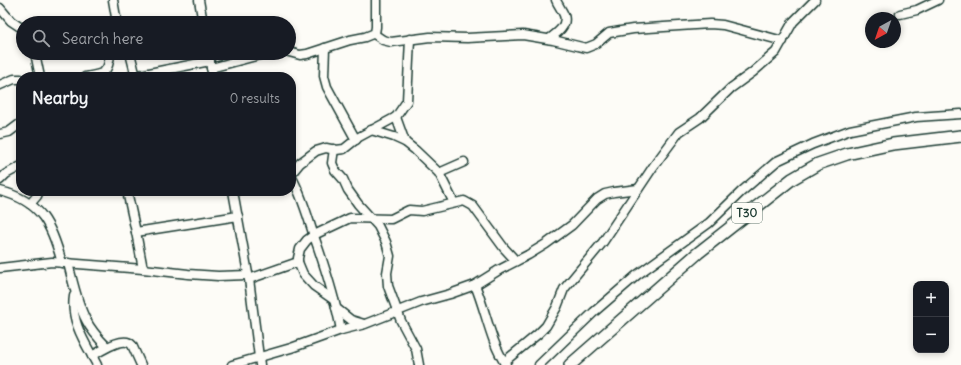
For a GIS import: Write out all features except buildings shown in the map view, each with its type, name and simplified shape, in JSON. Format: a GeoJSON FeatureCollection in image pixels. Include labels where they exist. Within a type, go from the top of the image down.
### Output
{"type":"FeatureCollection","features":[{"type":"Feature","properties":{"kind":"main road","name":"T30"},"geometry":{"type":"LineString","coordinates":[[570,365],[698,253],[786,183],[818,164],[847,154],[893,144],[961,136]]}},
{"type":"Feature","properties":{"kind":"street"},"geometry":{"type":"LineString","coordinates":[[113,0],[116,16]]}},
{"type":"Feature","properties":{"kind":"street"},"geometry":{"type":"LineString","coordinates":[[199,0],[202,16]]}},
{"type":"Feature","properties":{"kind":"street"},"geometry":{"type":"LineString","coordinates":[[296,54],[307,54],[350,40],[365,38],[374,34],[376,30],[376,0]]}},
{"type":"Feature","properties":{"kind":"street"},"geometry":{"type":"LineString","coordinates":[[549,39],[561,28],[565,18],[556,0]]}},
{"type":"Feature","properties":{"kind":"street"},"geometry":{"type":"LineString","coordinates":[[475,285],[481,298],[495,344],[505,363],[546,326],[557,307],[564,289],[603,242],[667,146],[678,132],[700,118],[731,88],[753,72],[776,52],[793,22],[815,0]]}},
{"type":"Feature","properties":{"kind":"street"},"geometry":{"type":"LineString","coordinates":[[901,14],[917,10],[938,0]]}},
{"type":"Feature","properties":{"kind":"street"},"geometry":{"type":"LineString","coordinates":[[0,8],[16,24]]}},
{"type":"Feature","properties":{"kind":"street"},"geometry":{"type":"LineString","coordinates":[[374,34],[387,41],[430,37],[467,38],[523,35],[549,39],[586,48],[596,44],[609,33],[633,29],[710,24],[723,25],[784,40]]}},
{"type":"Feature","properties":{"kind":"street"},"geometry":{"type":"LineString","coordinates":[[296,168],[300,163],[316,151],[326,148],[340,150],[344,149],[371,130],[396,117],[407,102],[410,40]]}},
{"type":"Feature","properties":{"kind":"street"},"geometry":{"type":"LineString","coordinates":[[324,48],[324,76],[327,88],[356,140]]}},
{"type":"Feature","properties":{"kind":"street"},"geometry":{"type":"LineString","coordinates":[[36,60],[39,72]]}},
{"type":"Feature","properties":{"kind":"street"},"geometry":{"type":"LineString","coordinates":[[104,72],[109,66],[109,60]]}},
{"type":"Feature","properties":{"kind":"street"},"geometry":{"type":"LineString","coordinates":[[131,60],[133,72]]}},
{"type":"Feature","properties":{"kind":"street"},"geometry":{"type":"LineString","coordinates":[[156,72],[210,60],[212,72]]}},
{"type":"Feature","properties":{"kind":"street"},"geometry":{"type":"LineString","coordinates":[[0,85],[16,79]]}},
{"type":"Feature","properties":{"kind":"street"},"geometry":{"type":"LineString","coordinates":[[539,365],[637,275],[709,223],[741,192],[777,161],[813,144],[850,130],[916,117],[961,114]]}},
{"type":"Feature","properties":{"kind":"street"},"geometry":{"type":"LineString","coordinates":[[396,117],[405,142]]}},
{"type":"Feature","properties":{"kind":"street"},"geometry":{"type":"LineString","coordinates":[[0,134],[9,132],[16,127]]}},
{"type":"Feature","properties":{"kind":"street"},"geometry":{"type":"LineString","coordinates":[[371,130],[405,142],[423,157],[440,173],[454,203]]}},
{"type":"Feature","properties":{"kind":"street"},"geometry":{"type":"LineString","coordinates":[[334,149],[332,163],[335,170],[343,179],[348,190],[363,210],[373,219],[382,234],[389,251],[390,260],[386,279],[401,321],[416,349],[419,365]]}},
{"type":"Feature","properties":{"kind":"street"},"geometry":{"type":"LineString","coordinates":[[440,173],[464,162]]}},
{"type":"Feature","properties":{"kind":"street"},"geometry":{"type":"LineString","coordinates":[[0,180],[6,174],[16,169]]}},
{"type":"Feature","properties":{"kind":"street"},"geometry":{"type":"LineString","coordinates":[[296,184],[324,264],[341,330]]}},
{"type":"Feature","properties":{"kind":"street"},"geometry":{"type":"LineString","coordinates":[[232,365],[260,361],[341,330],[365,324],[421,302],[475,285],[536,251],[555,238],[572,225],[597,199],[605,194],[638,189]]}},
{"type":"Feature","properties":{"kind":"street"},"geometry":{"type":"LineString","coordinates":[[0,191],[30,204],[38,210],[47,221],[65,263],[82,311],[87,321],[107,347]]}},
{"type":"Feature","properties":{"kind":"street"},"geometry":{"type":"LineString","coordinates":[[30,204],[38,196]]}},
{"type":"Feature","properties":{"kind":"street"},"geometry":{"type":"LineString","coordinates":[[128,196],[142,269]]}},
{"type":"Feature","properties":{"kind":"street"},"geometry":{"type":"LineString","coordinates":[[234,196],[249,277],[260,361]]}},
{"type":"Feature","properties":{"kind":"street"},"geometry":{"type":"LineString","coordinates":[[365,324],[351,320],[335,304],[309,283],[302,274],[298,262],[300,249],[307,240],[314,235],[350,218],[391,219],[409,210],[422,211],[464,200],[473,206],[516,261]]}},
{"type":"Feature","properties":{"kind":"street"},"geometry":{"type":"LineString","coordinates":[[136,232],[238,216]]}},
{"type":"Feature","properties":{"kind":"street"},"geometry":{"type":"LineString","coordinates":[[0,268],[52,262],[203,275],[249,277],[298,262]]}},
{"type":"Feature","properties":{"kind":"street"},"geometry":{"type":"LineString","coordinates":[[75,292],[74,300],[76,323],[97,365]]}},
{"type":"Feature","properties":{"kind":"street"},"geometry":{"type":"LineString","coordinates":[[92,356],[115,344],[130,342],[141,365]]}}]}
